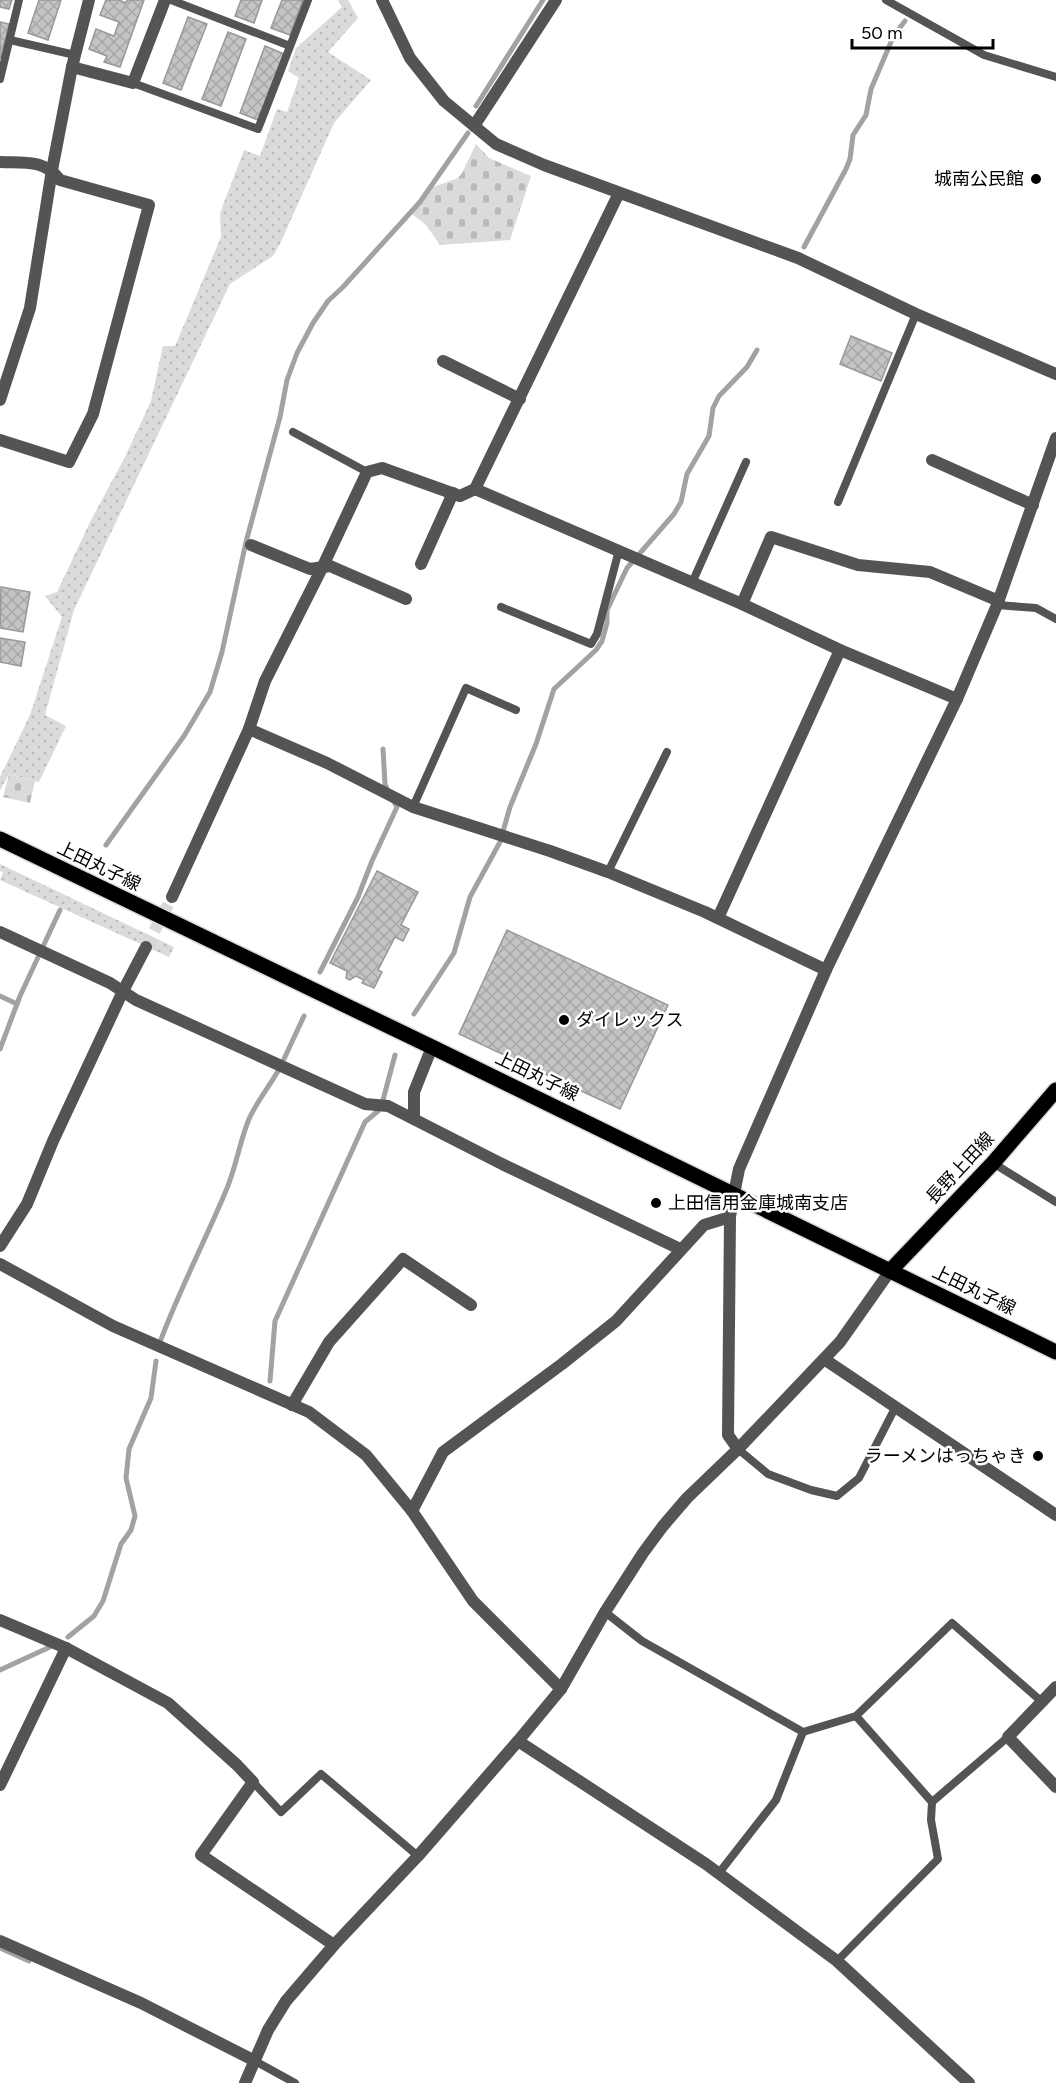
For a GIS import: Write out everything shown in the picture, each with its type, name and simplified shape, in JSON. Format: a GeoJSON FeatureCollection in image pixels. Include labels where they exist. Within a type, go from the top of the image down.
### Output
{"type":"FeatureCollection","features":[{"type":"Feature","properties":{"kind":"main road","name":"上田丸子線"},"geometry":{"type":"LineString","coordinates":[[0,839],[735,1194],[1056,1352]]}},
{"type":"Feature","properties":{"kind":"main road","name":"長野上田線"},"geometry":{"type":"LineString","coordinates":[[890,1271],[993,1163],[1056,1090]]}},
{"type":"Feature","properties":{"kind":"street"},"geometry":{"type":"LineString","coordinates":[[1,396],[30,308],[52,170],[73,61],[89,0]]}},
{"type":"Feature","properties":{"kind":"street"},"geometry":{"type":"LineString","coordinates":[[73,61],[133,83],[165,0]]}},
{"type":"Feature","properties":{"kind":"street"},"geometry":{"type":"LineString","coordinates":[[382,0],[410,58],[444,100],[496,144],[544,165],[798,258],[916,314],[1056,374]]}},
{"type":"Feature","properties":{"kind":"street"},"geometry":{"type":"LineString","coordinates":[[474,126],[556,0]]}},
{"type":"Feature","properties":{"kind":"street"},"geometry":{"type":"LineString","coordinates":[[0,162],[39,164],[52,170],[60,180],[149,205],[93,414],[69,462],[0,440]]}},
{"type":"Feature","properties":{"kind":"street"},"geometry":{"type":"LineString","coordinates":[[172,897],[249,729],[265,681],[367,472],[382,468],[460,496],[475,489],[619,192]]}},
{"type":"Feature","properties":{"kind":"street"},"geometry":{"type":"LineString","coordinates":[[443,361],[520,399]]}},
{"type":"Feature","properties":{"kind":"street"},"geometry":{"type":"LineString","coordinates":[[738,1449],[728,1435],[730,1217],[739,1169],[826,970],[957,699],[998,603],[1056,438]]}},
{"type":"Feature","properties":{"kind":"street"},"geometry":{"type":"LineString","coordinates":[[932,460],[1033,506]]}},
{"type":"Feature","properties":{"kind":"street"},"geometry":{"type":"LineString","coordinates":[[475,489],[620,550],[840,650],[957,699]]}},
{"type":"Feature","properties":{"kind":"street"},"geometry":{"type":"LineString","coordinates":[[421,564],[453,493]]}},
{"type":"Feature","properties":{"kind":"street"},"geometry":{"type":"LineString","coordinates":[[742,604],[771,537],[858,565],[930,572],[998,603]]}},
{"type":"Feature","properties":{"kind":"street"},"geometry":{"type":"LineString","coordinates":[[251,545],[310,569],[330,566],[406,600]]}},
{"type":"Feature","properties":{"kind":"street"},"geometry":{"type":"LineString","coordinates":[[718,918],[840,650]]}},
{"type":"Feature","properties":{"kind":"street"},"geometry":{"type":"LineString","coordinates":[[249,729],[327,763],[413,807],[608,872],[718,918],[826,970]]}},
{"type":"Feature","properties":{"kind":"street"},"geometry":{"type":"LineString","coordinates":[[0,932],[110,983],[136,1000],[365,1104],[388,1106],[502,1164],[680,1249]]}},
{"type":"Feature","properties":{"kind":"street"},"geometry":{"type":"LineString","coordinates":[[0,1246],[27,1204],[53,1141],[146,947]]}},
{"type":"Feature","properties":{"kind":"street"},"geometry":{"type":"LineString","coordinates":[[414,1119],[414,1092],[432,1047]]}},
{"type":"Feature","properties":{"kind":"street"},"geometry":{"type":"LineString","coordinates":[[412,1511],[443,1452],[616,1321],[704,1225],[730,1217]]}},
{"type":"Feature","properties":{"kind":"street"},"geometry":{"type":"LineString","coordinates":[[292,1406],[329,1342],[403,1259],[471,1305]]}},
{"type":"Feature","properties":{"kind":"street"},"geometry":{"type":"LineString","coordinates":[[0,1264],[113,1326],[309,1412],[366,1455],[412,1511],[473,1601],[561,1689]]}},
{"type":"Feature","properties":{"kind":"street"},"geometry":{"type":"LineString","coordinates":[[245,2083],[268,2030],[286,2001],[334,1945],[418,1856],[561,1689],[604,1612],[663,1526],[687,1498],[738,1449],[840,1342],[890,1271]]}},
{"type":"Feature","properties":{"kind":"street"},"geometry":{"type":"LineString","coordinates":[[824,1359],[1056,1515]]}},
{"type":"Feature","properties":{"kind":"street"},"geometry":{"type":"LineString","coordinates":[[0,1620],[66,1648],[168,1703],[237,1765],[253,1782],[201,1855],[334,1945]]}},
{"type":"Feature","properties":{"kind":"street"},"geometry":{"type":"LineString","coordinates":[[0,1785],[66,1648]]}},
{"type":"Feature","properties":{"kind":"street"},"geometry":{"type":"LineString","coordinates":[[1056,1687],[1008,1737],[1056,1787]]}},
{"type":"Feature","properties":{"kind":"street"},"geometry":{"type":"LineString","coordinates":[[518,1741],[719,1873],[837,1961],[969,2083]]}},
{"type":"Feature","properties":{"kind":"street"},"geometry":{"type":"LineString","coordinates":[[0,1941],[141,2004],[255,2061]]}},
{"type":"Feature","properties":{"kind":"lane"},"geometry":{"type":"LineString","coordinates":[[0,79],[19,0]]}},
{"type":"Feature","properties":{"kind":"lane"},"geometry":{"type":"LineString","coordinates":[[171,0],[290,46]]}},
{"type":"Feature","properties":{"kind":"lane"},"geometry":{"type":"LineString","coordinates":[[133,83],[258,129],[308,0]]}},
{"type":"Feature","properties":{"kind":"lane"},"geometry":{"type":"LineString","coordinates":[[886,0],[984,55],[1056,77]]}},
{"type":"Feature","properties":{"kind":"lane"},"geometry":{"type":"LineString","coordinates":[[10,40],[73,61]]}},
{"type":"Feature","properties":{"kind":"lane"},"geometry":{"type":"LineString","coordinates":[[838,502],[916,314]]}},
{"type":"Feature","properties":{"kind":"lane"},"geometry":{"type":"LineString","coordinates":[[293,432],[367,472]]}},
{"type":"Feature","properties":{"kind":"lane"},"geometry":{"type":"LineString","coordinates":[[692,583],[746,462]]}},
{"type":"Feature","properties":{"kind":"lane"},"geometry":{"type":"LineString","coordinates":[[501,607],[591,644],[597,634],[620,550]]}},
{"type":"Feature","properties":{"kind":"lane"},"geometry":{"type":"LineString","coordinates":[[998,603],[1036,608],[1056,619]]}},
{"type":"Feature","properties":{"kind":"lane"},"geometry":{"type":"LineString","coordinates":[[413,807],[466,688],[516,710]]}},
{"type":"Feature","properties":{"kind":"lane"},"geometry":{"type":"LineString","coordinates":[[608,872],[667,752]]}},
{"type":"Feature","properties":{"kind":"lane"},"geometry":{"type":"LineString","coordinates":[[993,1163],[1056,1202]]}},
{"type":"Feature","properties":{"kind":"lane"},"geometry":{"type":"LineString","coordinates":[[738,1449],[768,1473],[811,1490],[837,1496],[859,1478],[896,1408]]}},
{"type":"Feature","properties":{"kind":"lane"},"geometry":{"type":"LineString","coordinates":[[604,1612],[642,1641],[803,1732],[856,1716],[952,1623],[1041,1701]]}},
{"type":"Feature","properties":{"kind":"lane"},"geometry":{"type":"LineString","coordinates":[[837,1961],[938,1859],[932,1820],[932,1803],[856,1716]]}},
{"type":"Feature","properties":{"kind":"lane"},"geometry":{"type":"LineString","coordinates":[[719,1873],[776,1800],[803,1732]]}},
{"type":"Feature","properties":{"kind":"lane"},"geometry":{"type":"LineString","coordinates":[[932,1803],[1008,1737]]}},
{"type":"Feature","properties":{"kind":"lane"},"geometry":{"type":"LineString","coordinates":[[253,1782],[281,1812],[321,1774],[418,1856]]}},
{"type":"Feature","properties":{"kind":"lane"},"geometry":{"type":"LineString","coordinates":[[255,2061],[295,2083]]}},
{"type":"Feature","properties":{"kind":"green space"},"geometry":{"type":"Polygon","coordinates":[[[338,0],[348,0],[358,18],[328,52],[371,80],[334,123],[273,256],[230,284],[74,610],[45,715],[66,726],[39,782],[9,774],[0,790],[0,777],[30,715],[62,617],[45,596],[57,592],[151,401],[163,346],[175,346],[221,237],[220,213],[244,150],[260,156],[277,109],[287,112],[299,78],[288,71],[296,48],[342,7],[338,0]]]}},
{"type":"Feature","properties":{"kind":"green space"},"geometry":{"type":"Polygon","coordinates":[[[476,144],[489,158],[531,176],[510,240],[440,245],[426,225],[412,214],[433,187],[458,178],[476,144]]]}},
{"type":"Feature","properties":{"kind":"green space"},"geometry":{"type":"Polygon","coordinates":[[[9,774],[35,781],[30,803],[3,797],[9,774]]]}},
{"type":"Feature","properties":{"kind":"green space"},"geometry":{"type":"Polygon","coordinates":[[[0,864],[174,947],[169,957],[0,880],[3,872],[0,871],[0,864]]]}},
{"type":"Feature","properties":{"kind":"building"},"geometry":{"type":"Polygon","coordinates":[[[0,0],[12,0],[9,9],[0,7],[0,0]]]}},
{"type":"Feature","properties":{"kind":"building"},"geometry":{"type":"Polygon","coordinates":[[[39,0],[61,0],[48,40],[28,33],[39,0]]]}},
{"type":"Feature","properties":{"kind":"building"},"geometry":{"type":"Polygon","coordinates":[[[106,0],[119,0],[126,3],[127,0],[144,0],[120,67],[104,62],[107,56],[89,49],[96,29],[114,36],[119,22],[100,15],[106,0]]]}},
{"type":"Feature","properties":{"kind":"building"},"geometry":{"type":"Polygon","coordinates":[[[241,0],[262,0],[254,23],[235,16],[241,0]]]}},
{"type":"Feature","properties":{"kind":"building"},"geometry":{"type":"Polygon","coordinates":[[[282,0],[303,0],[290,35],[271,28],[282,0]]]}},
{"type":"Feature","properties":{"kind":"building"},"geometry":{"type":"Polygon","coordinates":[[[188,17],[207,24],[181,90],[163,83],[188,17]]]}},
{"type":"Feature","properties":{"kind":"building"},"geometry":{"type":"Polygon","coordinates":[[[0,22],[9,24],[1,58],[0,58],[0,22]]]}},
{"type":"Feature","properties":{"kind":"building"},"geometry":{"type":"Polygon","coordinates":[[[228,32],[246,39],[221,106],[202,99],[228,32]]]}},
{"type":"Feature","properties":{"kind":"building"},"geometry":{"type":"Polygon","coordinates":[[[265,46],[284,54],[258,120],[240,113],[265,46]]]}},
{"type":"Feature","properties":{"kind":"building"},"geometry":{"type":"Polygon","coordinates":[[[851,336],[892,353],[881,381],[840,364],[851,336]]]}},
{"type":"Feature","properties":{"kind":"building"},"geometry":{"type":"Polygon","coordinates":[[[1,587],[30,592],[23,632],[0,628],[1,587]]]}},
{"type":"Feature","properties":{"kind":"building"},"geometry":{"type":"Polygon","coordinates":[[[0,638],[25,642],[21,666],[0,662],[0,638]]]}},
{"type":"Feature","properties":{"kind":"building"},"geometry":{"type":"Polygon","coordinates":[[[377,871],[418,892],[401,925],[409,929],[403,941],[395,937],[378,970],[382,972],[374,988],[362,983],[364,980],[356,976],[350,980],[346,978],[347,971],[330,963],[377,871]]]}},
{"type":"Feature","properties":{"kind":"building","name":"ダイレックス"},"geometry":{"type":"Polygon","coordinates":[[[507,930],[668,1005],[620,1109],[459,1034],[507,930]]]}},
{"type":"Feature","properties":{"kind":"waterway"},"geometry":{"type":"LineString","coordinates":[[476,106],[543,0]]}},
{"type":"Feature","properties":{"kind":"waterway"},"geometry":{"type":"LineString","coordinates":[[804,247],[846,169],[850,159],[853,135],[866,115],[871,89],[894,35],[905,21]]}},
{"type":"Feature","properties":{"kind":"waterway"},"geometry":{"type":"LineString","coordinates":[[106,845],[184,736],[210,692],[222,652],[246,542],[280,417],[287,380],[297,353],[328,301],[420,202],[468,133]]}},
{"type":"Feature","properties":{"kind":"waterway"},"geometry":{"type":"LineString","coordinates":[[414,1014],[454,953],[470,897],[500,842],[510,807],[536,744],[554,689],[596,650],[602,641],[607,623],[607,610],[627,568],[674,514],[681,502],[687,474],[709,436],[713,408],[719,396],[747,367],[757,350]]}},
{"type":"Feature","properties":{"kind":"waterway"},"geometry":{"type":"LineString","coordinates":[[383,749],[385,784],[388,792]]}},
{"type":"Feature","properties":{"kind":"waterway"},"geometry":{"type":"LineString","coordinates":[[320,972],[358,897],[397,807],[393,800]]}},
{"type":"Feature","properties":{"kind":"waterway"},"geometry":{"type":"LineString","coordinates":[[0,1049],[20,996],[60,910]]}},
{"type":"Feature","properties":{"kind":"waterway"},"geometry":{"type":"LineString","coordinates":[[0,996],[17,1004]]}},
{"type":"Feature","properties":{"kind":"waterway"},"geometry":{"type":"LineString","coordinates":[[284,1059],[304,1016]]}},
{"type":"Feature","properties":{"kind":"waterway"},"geometry":{"type":"LineString","coordinates":[[383,1100],[395,1055]]}},
{"type":"Feature","properties":{"kind":"waterway"},"geometry":{"type":"LineString","coordinates":[[160,1342],[229,1184],[249,1119],[278,1071]]}},
{"type":"Feature","properties":{"kind":"waterway"},"geometry":{"type":"LineString","coordinates":[[270,1381],[275,1321],[365,1122],[378,1111]]}},
{"type":"Feature","properties":{"kind":"waterway"},"geometry":{"type":"LineString","coordinates":[[68,1637],[94,1616],[103,1601],[121,1544],[131,1530],[135,1516],[126,1478],[129,1449],[151,1398],[156,1361]]}},
{"type":"Feature","properties":{"kind":"waterway"},"geometry":{"type":"LineString","coordinates":[[0,1670],[50,1647]]}},
{"type":"Feature","properties":{"kind":"waterway"},"geometry":{"type":"LineString","coordinates":[[0,1948],[29,1961]]}},
{"type":"Feature","properties":{"kind":"tunnel"},"geometry":{"type":"LineString","coordinates":[[146,947],[172,897]]}},
{"type":"Feature","properties":{"kind":"place","name":"城南公民館"},"geometry":{"type":"Point","coordinates":[1036,179]}},
{"type":"Feature","properties":{"kind":"place","name":"ダイレックス"},"geometry":{"type":"Point","coordinates":[564,1020]}},
{"type":"Feature","properties":{"kind":"place","name":"上田信用金庫城南支店"},"geometry":{"type":"Point","coordinates":[656,1203]}},
{"type":"Feature","properties":{"kind":"place","name":"ラーメンはっちゃき"},"geometry":{"type":"Point","coordinates":[1038,1456]}}]}
